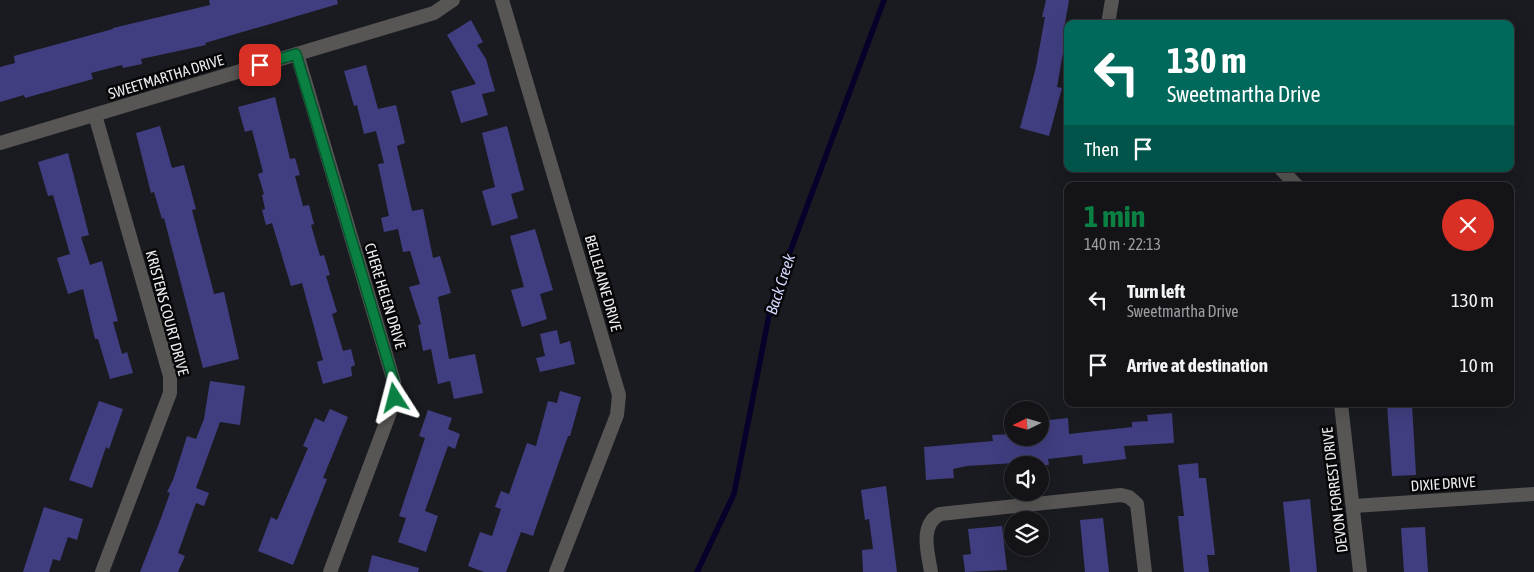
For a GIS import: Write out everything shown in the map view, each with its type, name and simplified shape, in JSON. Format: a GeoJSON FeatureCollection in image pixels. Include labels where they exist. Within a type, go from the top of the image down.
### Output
{"type":"FeatureCollection","features":[{"type":"Feature","properties":{"kind":"street","name":"SWEETMARTHA DRIVE"},"geometry":{"type":"LineString","coordinates":[[0,143],[434,13],[453,0]]}},
{"type":"Feature","properties":{"kind":"street","name":"BELLELAINE DRIVE"},"geometry":{"type":"LineString","coordinates":[[502,0],[619,395],[617,415],[556,572]]}},
{"type":"Feature","properties":{"kind":"street"},"geometry":{"type":"LineString","coordinates":[[1109,20],[1112,0]]}},
{"type":"Feature","properties":{"kind":"street","name":"CHERE HELEN DRIVE"},"geometry":{"type":"LineString","coordinates":[[296,54],[394,382],[395,398],[330,572]]}},
{"type":"Feature","properties":{"kind":"street","name":"KRISTENS COURT DRIVE"},"geometry":{"type":"LineString","coordinates":[[95,115],[170,376],[170,393],[102,572]]}},
{"type":"Feature","properties":{"kind":"street"},"geometry":{"type":"LineString","coordinates":[[1284,172],[1293,182]]}},
{"type":"Feature","properties":{"kind":"street","name":"DEVON FORREST DRIVE"},"geometry":{"type":"LineString","coordinates":[[1341,407],[1360,572]]}},
{"type":"Feature","properties":{"kind":"street","name":"DIXIE DRIVE"},"geometry":{"type":"LineString","coordinates":[[1354,506],[1534,494]]}},
{"type":"Feature","properties":{"kind":"street"},"geometry":{"type":"LineString","coordinates":[[931,572],[927,527],[932,518],[940,514],[1121,495],[1129,497],[1137,504],[1146,572]]}},
{"type":"Feature","properties":{"kind":"building"},"geometry":{"type":"Polygon","coordinates":[[[209,0],[337,0],[338,4],[205,43],[206,45],[141,59],[142,64],[123,68],[122,65],[91,73],[93,79],[25,98],[24,95],[0,102],[0,67],[15,63],[14,56],[113,28],[210,5],[209,0]]]}},
{"type":"Feature","properties":{"kind":"building"},"geometry":{"type":"Polygon","coordinates":[[[1046,0],[1069,0],[1066,20],[1064,20],[1064,47],[1057,87],[1062,88],[1049,136],[1020,128],[1036,67],[1045,17],[1042,17],[1046,0]]]}},
{"type":"Feature","properties":{"kind":"building"},"geometry":{"type":"Polygon","coordinates":[[[471,20],[483,42],[477,45],[486,59],[495,91],[482,94],[488,115],[461,123],[451,91],[476,84],[447,35],[471,20]]]}},
{"type":"Feature","properties":{"kind":"building"},"geometry":{"type":"Polygon","coordinates":[[[366,65],[378,109],[396,105],[405,143],[397,146],[412,211],[423,209],[433,258],[440,256],[451,293],[438,297],[449,359],[475,354],[483,393],[454,399],[450,381],[438,384],[431,349],[423,351],[418,325],[421,324],[409,287],[420,284],[410,251],[403,252],[398,229],[384,232],[381,218],[389,216],[378,164],[384,163],[376,131],[364,134],[357,105],[354,106],[344,71],[366,65]]]}},
{"type":"Feature","properties":{"kind":"building"},"geometry":{"type":"Polygon","coordinates":[[[275,97],[290,159],[295,158],[300,175],[295,176],[303,206],[309,205],[314,224],[311,225],[320,256],[324,255],[330,275],[326,276],[337,312],[332,314],[343,351],[351,349],[355,365],[351,367],[352,376],[323,384],[317,362],[323,360],[302,283],[291,286],[272,223],[266,225],[262,210],[265,209],[262,195],[264,194],[258,174],[263,172],[252,130],[245,132],[238,107],[275,97]]]}},
{"type":"Feature","properties":{"kind":"building"},"geometry":{"type":"Polygon","coordinates":[[[160,126],[172,168],[184,165],[196,209],[192,210],[214,294],[224,292],[239,359],[203,368],[164,218],[162,219],[154,192],[151,193],[136,133],[160,126]]]}},
{"type":"Feature","properties":{"kind":"building"},"geometry":{"type":"Polygon","coordinates":[[[507,126],[524,190],[511,194],[518,218],[492,226],[482,191],[495,187],[482,133],[507,126]]]}},
{"type":"Feature","properties":{"kind":"building"},"geometry":{"type":"Polygon","coordinates":[[[68,153],[89,235],[81,237],[90,265],[102,261],[118,321],[113,322],[122,354],[127,352],[133,373],[110,379],[98,339],[95,339],[83,289],[68,294],[57,258],[70,254],[53,195],[48,196],[38,162],[68,153]]]}},
{"type":"Feature","properties":{"kind":"building"},"geometry":{"type":"Polygon","coordinates":[[[535,229],[553,290],[540,294],[547,319],[522,327],[511,290],[524,287],[510,236],[535,229]]]}},
{"type":"Feature","properties":{"kind":"building"},"geometry":{"type":"Polygon","coordinates":[[[557,330],[560,344],[570,341],[575,364],[540,372],[536,358],[545,356],[540,334],[557,330]]]}},
{"type":"Feature","properties":{"kind":"building"},"geometry":{"type":"Polygon","coordinates":[[[210,381],[245,386],[240,425],[220,422],[196,488],[209,493],[204,506],[196,503],[178,553],[185,556],[178,572],[140,572],[170,493],[167,492],[173,480],[187,436],[196,439],[204,419],[210,381]]]}},
{"type":"Feature","properties":{"kind":"building"},"geometry":{"type":"Polygon","coordinates":[[[560,391],[581,397],[570,436],[568,436],[533,536],[521,532],[506,572],[484,572],[468,566],[480,532],[492,536],[501,509],[495,507],[501,491],[509,494],[527,443],[536,446],[548,401],[557,403],[560,391]]]}},
{"type":"Feature","properties":{"kind":"building"},"geometry":{"type":"Polygon","coordinates":[[[99,401],[123,409],[109,449],[106,447],[92,488],[69,480],[99,401]]]}},
{"type":"Feature","properties":{"kind":"building"},"geometry":{"type":"Polygon","coordinates":[[[1387,407],[1412,407],[1416,475],[1392,476],[1387,407]]]}},
{"type":"Feature","properties":{"kind":"building"},"geometry":{"type":"Polygon","coordinates":[[[330,409],[348,417],[323,478],[327,479],[293,565],[258,551],[271,517],[277,520],[308,448],[303,446],[315,418],[324,422],[330,409]]]}},
{"type":"Feature","properties":{"kind":"building"},"geometry":{"type":"Polygon","coordinates":[[[428,410],[452,418],[448,429],[460,434],[455,449],[448,446],[425,511],[438,516],[426,552],[398,542],[406,518],[399,516],[425,438],[419,436],[428,410]]]}},
{"type":"Feature","properties":{"kind":"building"},"geometry":{"type":"Polygon","coordinates":[[[1172,413],[1174,443],[1124,446],[1126,459],[1083,464],[1082,455],[1049,459],[1049,456],[1004,456],[1004,464],[967,466],[953,469],[954,478],[926,480],[924,447],[993,441],[992,435],[1004,434],[1004,446],[1049,446],[1049,420],[1068,418],[1069,434],[1132,427],[1132,422],[1148,421],[1147,415],[1172,413]]]}},
{"type":"Feature","properties":{"kind":"building"},"geometry":{"type":"Polygon","coordinates":[[[1198,463],[1199,478],[1206,478],[1215,555],[1207,555],[1209,572],[1184,572],[1178,516],[1184,516],[1178,465],[1198,463]]]}},
{"type":"Feature","properties":{"kind":"building"},"geometry":{"type":"Polygon","coordinates":[[[886,486],[897,572],[863,572],[862,550],[873,549],[869,519],[865,520],[861,490],[886,486]]]}},
{"type":"Feature","properties":{"kind":"building"},"geometry":{"type":"Polygon","coordinates":[[[1310,499],[1317,572],[1290,572],[1283,502],[1310,499]]]}},
{"type":"Feature","properties":{"kind":"building"},"geometry":{"type":"Polygon","coordinates":[[[44,507],[83,519],[77,540],[68,537],[60,561],[53,559],[49,572],[23,572],[44,507]]]}},
{"type":"Feature","properties":{"kind":"building"},"geometry":{"type":"Polygon","coordinates":[[[1103,518],[1109,572],[1085,572],[1080,520],[1103,518]]]}},
{"type":"Feature","properties":{"kind":"building"},"geometry":{"type":"Polygon","coordinates":[[[1002,526],[1007,570],[965,572],[963,555],[971,554],[968,529],[1002,526]]]}},
{"type":"Feature","properties":{"kind":"building"},"geometry":{"type":"Polygon","coordinates":[[[1425,527],[1428,572],[1404,572],[1401,528],[1425,527]]]}},
{"type":"Feature","properties":{"kind":"building"},"geometry":{"type":"Polygon","coordinates":[[[372,555],[419,568],[418,572],[368,572],[372,555]]]}},
{"type":"Feature","properties":{"kind":"waterway","name":"Back Creek"},"geometry":{"type":"LineString","coordinates":[[697,572],[734,494],[772,300],[884,0]]}},
{"type":"Feature","properties":{"kind":"route"},"geometry":{"type":"LineString","coordinates":[[260,65],[296,54],[394,382],[395,398]]}}]}
